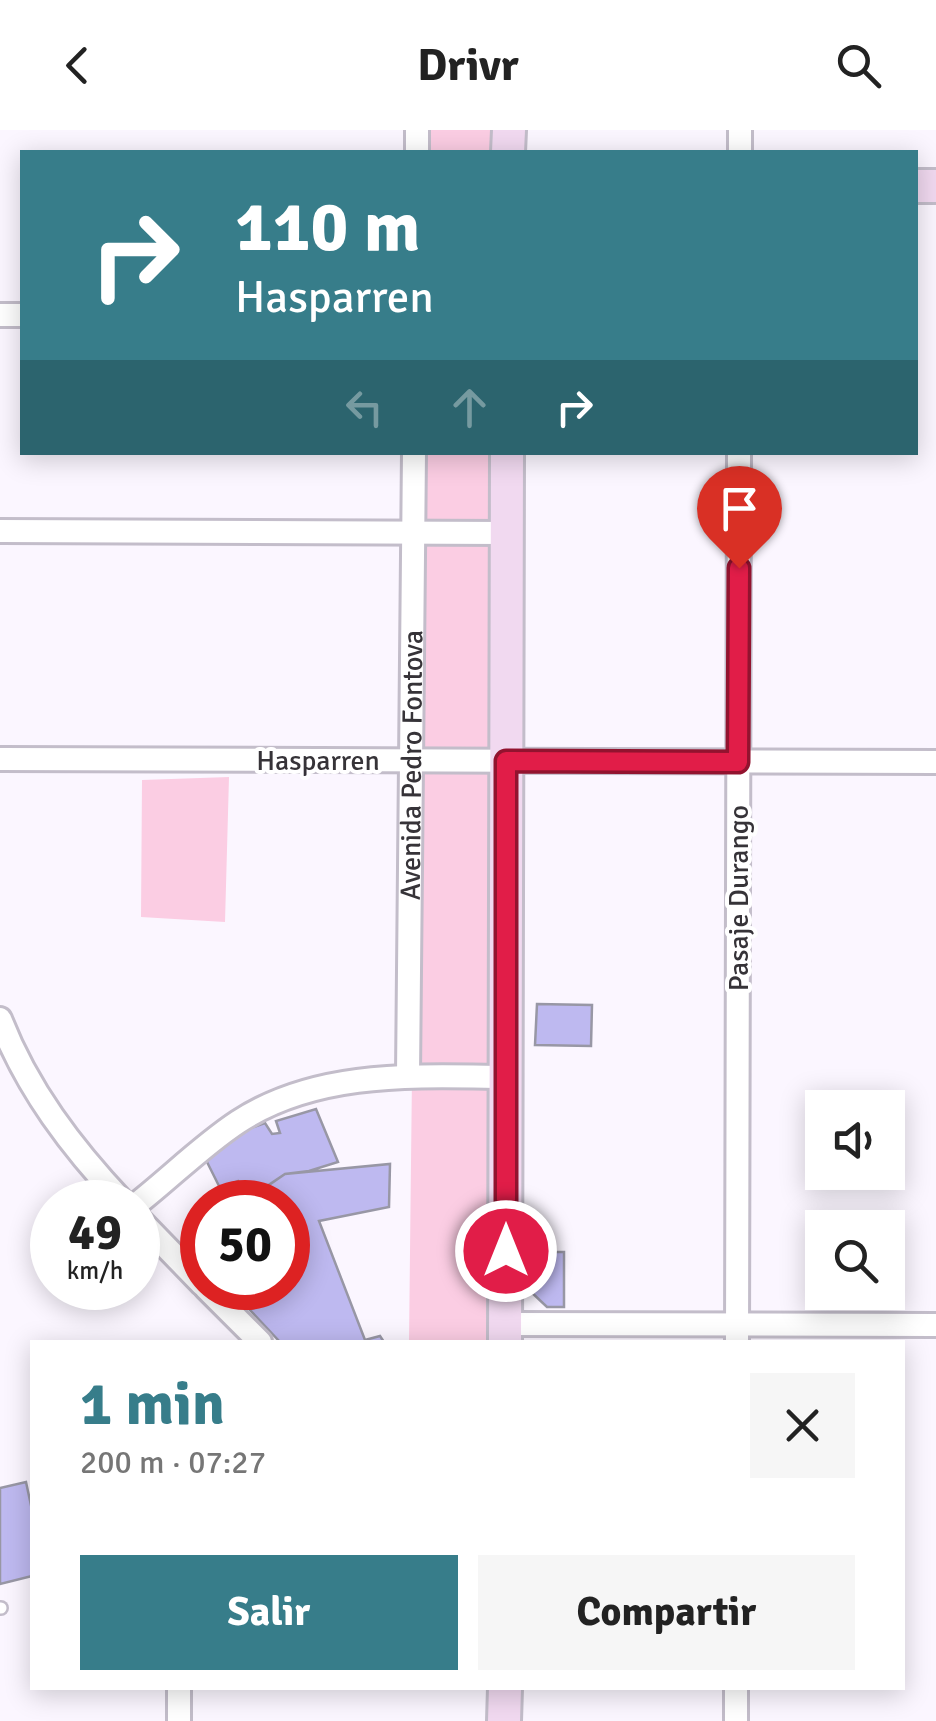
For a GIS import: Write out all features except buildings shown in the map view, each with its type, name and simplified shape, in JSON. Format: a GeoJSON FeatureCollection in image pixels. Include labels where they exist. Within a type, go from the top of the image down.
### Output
{"type":"FeatureCollection","features":[{"type":"Feature","properties":{"kind":"main road"},"geometry":{"type":"LineString","coordinates":[[505,1333],[507,455]]}},
{"type":"Feature","properties":{"kind":"main road"},"geometry":{"type":"LineString","coordinates":[[504,1690],[504,1721]]}},
{"type":"Feature","properties":{"kind":"street","name":"Avenida Pedro Fontova"},"geometry":{"type":"LineString","coordinates":[[408,1076],[414,455]]}},
{"type":"Feature","properties":{"kind":"street","name":"Pasaje Durango"},"geometry":{"type":"LineString","coordinates":[[737,1334],[739,455]]}},
{"type":"Feature","properties":{"kind":"street"},"geometry":{"type":"LineString","coordinates":[[0,531],[507,532]]}},
{"type":"Feature","properties":{"kind":"street","name":"Hasparren"},"geometry":{"type":"LineString","coordinates":[[0,759],[936,762]]}},
{"type":"Feature","properties":{"kind":"street"},"geometry":{"type":"LineString","coordinates":[[0,1019],[40,1097],[66,1137],[104,1180]]}},
{"type":"Feature","properties":{"kind":"street"},"geometry":{"type":"LineString","coordinates":[[160,1185],[240,1120],[290,1097],[366,1079],[506,1077]]}},
{"type":"Feature","properties":{"kind":"street"},"geometry":{"type":"LineString","coordinates":[[160,1241],[180,1261]]}},
{"type":"Feature","properties":{"kind":"street"},"geometry":{"type":"LineString","coordinates":[[228,1310],[258,1340]]}},
{"type":"Feature","properties":{"kind":"street"},"geometry":{"type":"LineString","coordinates":[[505,1333],[737,1334],[936,1325]]}},
{"type":"Feature","properties":{"kind":"street"},"geometry":{"type":"LineString","coordinates":[[179,1690],[179,1721]]}},
{"type":"Feature","properties":{"kind":"street"},"geometry":{"type":"LineString","coordinates":[[736,1690],[736,1721]]}},
{"type":"Feature","properties":{"kind":"shaded area"},"geometry":{"type":"Polygon","coordinates":[[[422,130],[496,130],[496,150],[422,150],[422,130]]]}},
{"type":"Feature","properties":{"kind":"shaded area"},"geometry":{"type":"Polygon","coordinates":[[[419,455],[494,455],[486,1340],[409,1340],[419,455]]]}},
{"type":"Feature","properties":{"kind":"shaded area"},"geometry":{"type":"Polygon","coordinates":[[[229,777],[225,922],[141,917],[142,780],[229,777]]]}},
{"type":"Feature","properties":{"kind":"route"},"geometry":{"type":"LineString","coordinates":[[506,1251],[506,761],[738,762],[739,568]]}}]}
